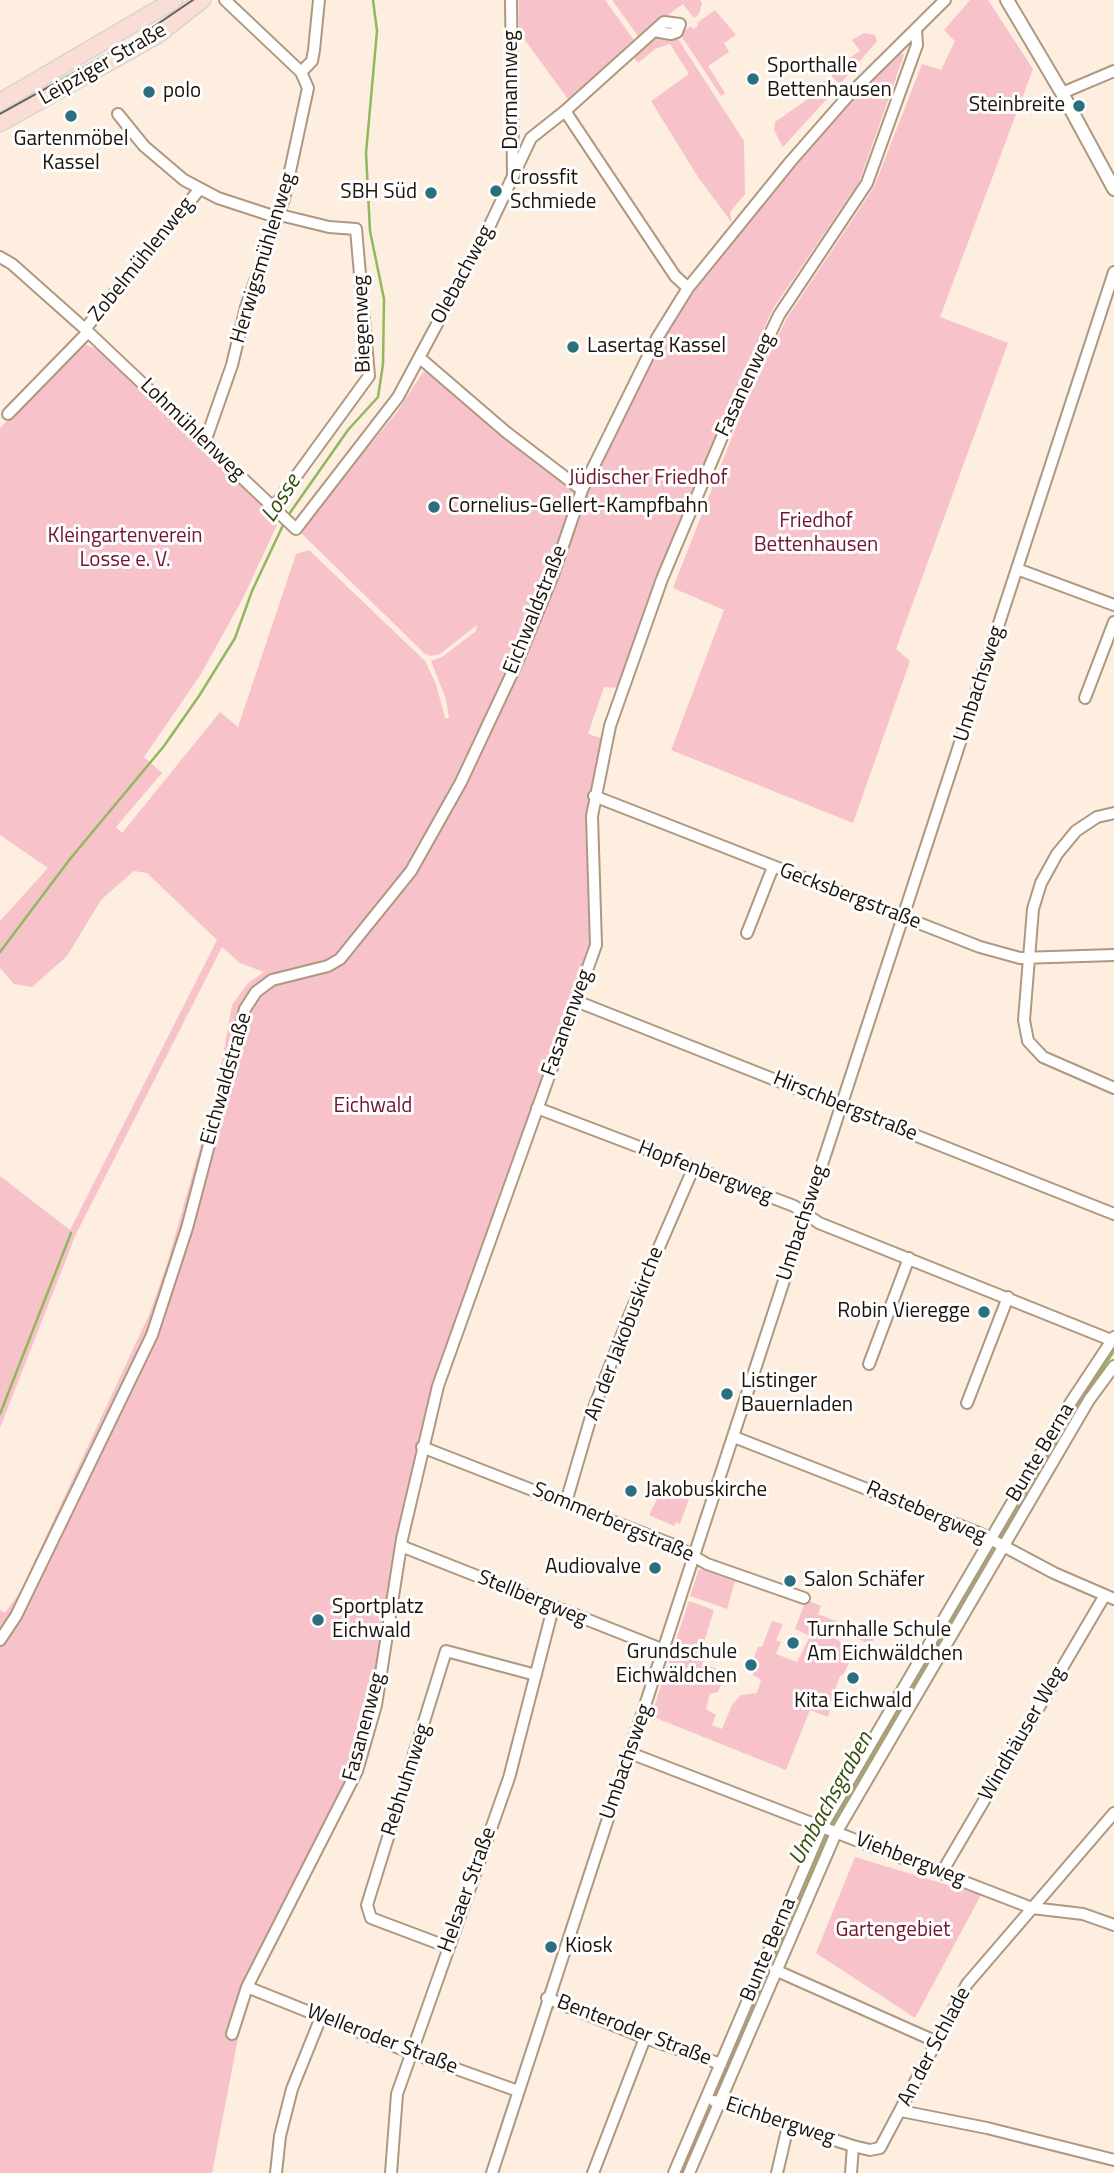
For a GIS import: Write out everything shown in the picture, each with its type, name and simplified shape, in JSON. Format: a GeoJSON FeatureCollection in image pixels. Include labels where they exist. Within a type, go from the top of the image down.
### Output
{"type":"FeatureCollection","features":[{"type":"Feature","properties":{"kind":"main road","name":"Leipziger Straße"},"geometry":{"type":"LineString","coordinates":[[0,102],[174,0]]}},
{"type":"Feature","properties":{"kind":"main road","name":"Leipziger Straße"},"geometry":{"type":"LineString","coordinates":[[0,123],[156,36],[202,0]]}},
{"type":"Feature","properties":{"kind":"street"},"geometry":{"type":"LineString","coordinates":[[225,0],[301,72]]}},
{"type":"Feature","properties":{"kind":"street","name":"Herwigsmühlenweg"},"geometry":{"type":"LineString","coordinates":[[205,442],[232,365],[246,307],[279,216],[306,96],[307,88],[301,72],[312,61],[319,0]]}},
{"type":"Feature","properties":{"kind":"street","name":"Dormannweg"},"geometry":{"type":"LineString","coordinates":[[512,0],[513,179]]}},
{"type":"Feature","properties":{"kind":"street","name":"Eichwaldstraße"},"geometry":{"type":"LineString","coordinates":[[0,1640],[16,1616],[152,1335],[187,1228],[244,1009],[256,992],[271,980],[328,967],[340,959],[411,872],[461,782],[515,667],[553,575],[582,490],[657,338],[688,288],[848,96],[945,0]]}},
{"type":"Feature","properties":{"kind":"street"},"geometry":{"type":"LineString","coordinates":[[1007,0],[1062,93],[1114,190]]}},
{"type":"Feature","properties":{"kind":"street","name":"Olebachweg"},"geometry":{"type":"LineString","coordinates":[[294,527],[376,426],[420,358],[513,179],[531,138],[664,22],[674,21],[680,24]]}},
{"type":"Feature","properties":{"kind":"street","name":"Fasanenweg"},"geometry":{"type":"LineString","coordinates":[[232,2034],[247,1987],[357,1770],[376,1704],[401,1546],[422,1447],[454,1337],[596,945],[594,796],[610,726],[662,579],[704,479],[779,315],[867,183],[918,45],[916,29]]}},
{"type":"Feature","properties":{"kind":"street"},"geometry":{"type":"LineString","coordinates":[[1062,93],[1114,71]]}},
{"type":"Feature","properties":{"kind":"street"},"geometry":{"type":"LineString","coordinates":[[565,111],[676,276],[688,288]]}},
{"type":"Feature","properties":{"kind":"street"},"geometry":{"type":"LineString","coordinates":[[118,114],[144,146],[199,190],[279,216]]}},
{"type":"Feature","properties":{"kind":"street","name":"Zobelmühlenweg"},"geometry":{"type":"LineString","coordinates":[[87,331],[199,190]]}},
{"type":"Feature","properties":{"kind":"street","name":"Biegenweg"},"geometry":{"type":"LineString","coordinates":[[275,510],[369,376],[356,229],[329,227],[279,216]]}},
{"type":"Feature","properties":{"kind":"street","name":"Lohmühlenweg"},"geometry":{"type":"LineString","coordinates":[[0,257],[87,331],[294,527]]}},
{"type":"Feature","properties":{"kind":"street","name":"Umbachsweg"},"geometry":{"type":"LineString","coordinates":[[492,2173],[547,1998],[696,1556],[1114,272]]}},
{"type":"Feature","properties":{"kind":"street"},"geometry":{"type":"LineString","coordinates":[[8,414],[87,331]]}},
{"type":"Feature","properties":{"kind":"street"},"geometry":{"type":"LineString","coordinates":[[420,358],[506,432],[582,490]]}},
{"type":"Feature","properties":{"kind":"street"},"geometry":{"type":"LineString","coordinates":[[1017,569],[1114,605]]}},
{"type":"Feature","properties":{"kind":"street"},"geometry":{"type":"LineString","coordinates":[[1085,698],[1114,622]]}},
{"type":"Feature","properties":{"kind":"street","name":"Gecksbergstraße"},"geometry":{"type":"LineString","coordinates":[[594,796],[980,947],[1028,959],[1114,954]]}},
{"type":"Feature","properties":{"kind":"street"},"geometry":{"type":"LineString","coordinates":[[1114,813],[1097,817],[1076,831],[1049,867],[1033,909],[1024,1020],[1028,1041],[1033,1050],[1072,1071],[1114,1088]]}},
{"type":"Feature","properties":{"kind":"street"},"geometry":{"type":"LineString","coordinates":[[747,933],[774,867]]}},
{"type":"Feature","properties":{"kind":"street","name":"Hirschbergstraße"},"geometry":{"type":"LineString","coordinates":[[576,1001],[1114,1214]]}},
{"type":"Feature","properties":{"kind":"street","name":"Hopfenbergweg"},"geometry":{"type":"LineString","coordinates":[[537,1108],[794,1206],[819,1223],[1113,1339]]}},
{"type":"Feature","properties":{"kind":"street","name":"An der Jakobuskirche"},"geometry":{"type":"LineString","coordinates":[[566,1502],[607,1374],[692,1169]]}},
{"type":"Feature","properties":{"kind":"street"},"geometry":{"type":"LineString","coordinates":[[869,1364],[909,1258]]}},
{"type":"Feature","properties":{"kind":"street"},"geometry":{"type":"LineString","coordinates":[[967,1403],[1007,1297]]}},
{"type":"Feature","properties":{"kind":"street","name":"Bunte Berna"},"geometry":{"type":"LineString","coordinates":[[674,2173],[713,2100],[775,1970],[829,1830],[1113,1339]]}},
{"type":"Feature","properties":{"kind":"street","name":"Bunte Berna"},"geometry":{"type":"LineString","coordinates":[[689,2173],[713,2100],[721,2064],[829,1830],[996,1543],[1114,1366]]}},
{"type":"Feature","properties":{"kind":"street","name":"Rastebergweg"},"geometry":{"type":"LineString","coordinates":[[734,1437],[996,1543],[1110,1597]]}},
{"type":"Feature","properties":{"kind":"street","name":"Sommerbergstraße"},"geometry":{"type":"LineString","coordinates":[[422,1447],[566,1502],[696,1556],[708,1564],[804,1598]]}},
{"type":"Feature","properties":{"kind":"street","name":"Stellbergweg"},"geometry":{"type":"LineString","coordinates":[[401,1546],[664,1650]]}},
{"type":"Feature","properties":{"kind":"street","name":"Windhäuser Weg"},"geometry":{"type":"LineString","coordinates":[[942,1872],[1110,1597]]}},
{"type":"Feature","properties":{"kind":"street","name":"Helsaer Straße"},"geometry":{"type":"LineString","coordinates":[[391,2173],[397,2094],[409,2052],[509,1778],[553,1608]]}},
{"type":"Feature","properties":{"kind":"street","name":"Rebhuhnweg"},"geometry":{"type":"LineString","coordinates":[[448,1947],[372,1918],[367,1905],[446,1651],[536,1675]]}},
{"type":"Feature","properties":{"kind":"street","name":"Viehbergweg"},"geometry":{"type":"LineString","coordinates":[[630,1753],[1032,1908],[1083,1914],[1114,1926]]}},
{"type":"Feature","properties":{"kind":"street","name":"An der Schlade"},"geometry":{"type":"LineString","coordinates":[[853,2146],[870,2150],[880,2148],[967,1984],[1114,1813]]}},
{"type":"Feature","properties":{"kind":"street"},"geometry":{"type":"LineString","coordinates":[[775,1970],[935,2041]]}},
{"type":"Feature","properties":{"kind":"street","name":"Welleroder Straße"},"geometry":{"type":"LineString","coordinates":[[247,1987],[409,2052],[518,2091]]}},
{"type":"Feature","properties":{"kind":"street","name":"Benteroder Straße"},"geometry":{"type":"LineString","coordinates":[[547,1998],[645,2038],[721,2064]]}},
{"type":"Feature","properties":{"kind":"street"},"geometry":{"type":"LineString","coordinates":[[276,2173],[279,2136],[292,2089],[321,2017]]}},
{"type":"Feature","properties":{"kind":"street"},"geometry":{"type":"LineString","coordinates":[[593,2173],[645,2038]]}},
{"type":"Feature","properties":{"kind":"street","name":"Eichbergweg"},"geometry":{"type":"LineString","coordinates":[[713,2100],[853,2146]]}},
{"type":"Feature","properties":{"kind":"street"},"geometry":{"type":"LineString","coordinates":[[901,2111],[987,2128],[1113,2160],[1111,2173]]}},
{"type":"Feature","properties":{"kind":"street"},"geometry":{"type":"LineString","coordinates":[[777,2173],[788,2126]]}},
{"type":"Feature","properties":{"kind":"street"},"geometry":{"type":"LineString","coordinates":[[851,2173],[853,2146]]}},
{"type":"Feature","properties":{"kind":"green space"},"geometry":{"type":"Polygon","coordinates":[[[519,0],[605,0],[634,40],[568,99],[519,32],[519,0]]]}},
{"type":"Feature","properties":{"kind":"green space"},"geometry":{"type":"Polygon","coordinates":[[[612,0],[700,0],[702,4],[699,14],[694,18],[683,4],[638,36],[612,0]]]}},
{"type":"Feature","properties":{"kind":"green space","name":"Friedhof Bettenhausen"},"geometry":{"type":"Polygon","coordinates":[[[970,0],[988,0],[1033,69],[940,317],[1008,343],[896,649],[910,661],[853,823],[671,750],[724,610],[673,588],[745,404],[787,318],[874,187],[922,64],[941,70],[955,41],[944,30],[970,0]]]}},
{"type":"Feature","properties":{"kind":"green space"},"geometry":{"type":"Polygon","coordinates":[[[715,10],[736,35],[724,43],[729,52],[708,66],[725,93],[721,96],[680,34],[691,26],[693,29],[698,26],[697,23],[715,10]]]}},
{"type":"Feature","properties":{"kind":"green space"},"geometry":{"type":"Polygon","coordinates":[[[864,33],[875,35],[877,41],[840,84],[832,77],[833,69],[860,51],[852,40],[864,33]]]}},
{"type":"Feature","properties":{"kind":"green space"},"geometry":{"type":"Polygon","coordinates":[[[655,36],[676,36],[744,141],[745,194],[730,212],[732,223],[698,177],[651,101],[689,74],[670,44],[655,49],[638,63],[633,56],[655,36]]]}},
{"type":"Feature","properties":{"kind":"green space"},"geometry":{"type":"Polygon","coordinates":[[[898,51],[904,55],[859,182],[772,310],[656,576],[619,688],[604,687],[588,734],[601,738],[603,768],[596,807],[600,945],[458,1335],[427,1439],[359,1771],[247,1992],[212,2173],[0,2173],[0,1610],[5,1613],[20,1592],[149,1315],[167,1264],[218,1084],[232,1005],[248,983],[264,972],[240,963],[222,947],[76,1234],[0,1428],[0,1176],[70,1230],[217,940],[147,873],[134,871],[101,900],[67,956],[32,987],[14,984],[0,968],[0,921],[48,868],[0,835],[0,428],[84,344],[101,351],[267,511],[277,525],[243,598],[201,674],[144,757],[162,773],[116,827],[122,833],[220,712],[238,727],[296,554],[309,550],[425,661],[436,684],[445,718],[449,718],[446,699],[431,661],[442,657],[476,631],[477,625],[440,654],[425,654],[299,531],[397,412],[423,372],[430,372],[501,437],[577,491],[581,504],[661,340],[678,312],[795,164],[867,80],[898,51]]]}},
{"type":"Feature","properties":{"kind":"green space"},"geometry":{"type":"Polygon","coordinates":[[[826,80],[836,89],[783,147],[774,130],[775,122],[808,99],[810,89],[826,80]]]}},
{"type":"Feature","properties":{"kind":"green space"},"geometry":{"type":"Polygon","coordinates":[[[664,1485],[690,1496],[680,1524],[676,1522],[674,1526],[649,1515],[664,1485]]]}},
{"type":"Feature","properties":{"kind":"green space"},"geometry":{"type":"Polygon","coordinates":[[[989,1548],[995,1552],[834,1828],[828,1825],[989,1548]]]}},
{"type":"Feature","properties":{"kind":"green space"},"geometry":{"type":"Polygon","coordinates":[[[699,1569],[735,1581],[727,1609],[690,1596],[699,1569]]]}},
{"type":"Feature","properties":{"kind":"green space"},"geometry":{"type":"Polygon","coordinates":[[[806,1600],[821,1606],[818,1614],[875,1637],[872,1643],[868,1643],[844,1633],[840,1634],[837,1639],[845,1647],[849,1663],[840,1676],[828,1709],[828,1717],[810,1710],[786,1770],[651,1716],[689,1601],[714,1610],[701,1652],[705,1654],[702,1664],[715,1668],[722,1676],[718,1692],[710,1694],[706,1709],[716,1715],[712,1725],[722,1729],[732,1705],[741,1695],[757,1693],[761,1680],[753,1675],[753,1660],[758,1647],[762,1647],[772,1621],[783,1624],[776,1640],[781,1642],[776,1654],[797,1662],[810,1636],[795,1629],[806,1600]]]}},
{"type":"Feature","properties":{"kind":"green space","name":"Gartengebiet"},"geometry":{"type":"Polygon","coordinates":[[[855,1857],[981,1895],[915,2018],[816,1953],[855,1857]]]}},
{"type":"Feature","properties":{"kind":"waterway","name":"Losse"},"geometry":{"type":"LineString","coordinates":[[287,517],[348,430],[378,397],[383,364],[384,299],[370,231],[366,153],[377,31],[373,0]]}},
{"type":"Feature","properties":{"kind":"waterway","name":"Losse"},"geometry":{"type":"LineString","coordinates":[[0,952],[70,859],[164,746],[199,696],[235,638],[252,591],[284,523]]}},
{"type":"Feature","properties":{"kind":"waterway"},"geometry":{"type":"LineString","coordinates":[[0,1414],[71,1233]]}},
{"type":"Feature","properties":{"kind":"waterway","name":"Umbachsgraben"},"geometry":{"type":"LineString","coordinates":[[999,1539],[1072,1414],[1114,1351]]}},
{"type":"Feature","properties":{"kind":"waterway","name":"Umbachsgraben"},"geometry":{"type":"LineString","coordinates":[[831,1826],[995,1545]]}},
{"type":"Feature","properties":{"kind":"waterway","name":"Umbachsgraben"},"geometry":{"type":"LineString","coordinates":[[681,2173],[828,1832]]}},
{"type":"Feature","properties":{"kind":"tram line"},"geometry":{"type":"LineString","coordinates":[[0,114],[137,38],[193,0]]}},
{"type":"Feature","properties":{"kind":"place","name":"Sporthalle Bettenhausen"},"geometry":{"type":"Point","coordinates":[753,79]}},
{"type":"Feature","properties":{"kind":"place","name":"polo"},"geometry":{"type":"Point","coordinates":[149,92]}},
{"type":"Feature","properties":{"kind":"place","name":"Steinbreite"},"geometry":{"type":"Point","coordinates":[1079,106]}},
{"type":"Feature","properties":{"kind":"place","name":"Gartenmöbel Kassel"},"geometry":{"type":"Point","coordinates":[71,116]}},
{"type":"Feature","properties":{"kind":"place","name":"Crossfit Schmiede"},"geometry":{"type":"Point","coordinates":[496,191]}},
{"type":"Feature","properties":{"kind":"place","name":"SBH Süd"},"geometry":{"type":"Point","coordinates":[431,193]}},
{"type":"Feature","properties":{"kind":"place","name":"Lasertag Kassel"},"geometry":{"type":"Point","coordinates":[573,347]}},
{"type":"Feature","properties":{"kind":"place","name":"Cornelius-Gellert-Kampfbahn"},"geometry":{"type":"Point","coordinates":[434,507]}},
{"type":"Feature","properties":{"kind":"place","name":"Robin Vieregge"},"geometry":{"type":"Point","coordinates":[984,1312]}},
{"type":"Feature","properties":{"kind":"place","name":"Listinger Bauernladen"},"geometry":{"type":"Point","coordinates":[727,1394]}},
{"type":"Feature","properties":{"kind":"place","name":"Jakobuskirche"},"geometry":{"type":"Point","coordinates":[631,1491]}},
{"type":"Feature","properties":{"kind":"place","name":"Audiovalve"},"geometry":{"type":"Point","coordinates":[655,1568]}},
{"type":"Feature","properties":{"kind":"place","name":"Salon Schäfer"},"geometry":{"type":"Point","coordinates":[790,1581]}},
{"type":"Feature","properties":{"kind":"place","name":"Sportplatz Eichwald"},"geometry":{"type":"Point","coordinates":[318,1620]}},
{"type":"Feature","properties":{"kind":"place","name":"Turnhalle Schule Am Eichwäldchen"},"geometry":{"type":"Point","coordinates":[793,1643]}},
{"type":"Feature","properties":{"kind":"place","name":"Grundschule Eichwäldchen"},"geometry":{"type":"Point","coordinates":[751,1665]}},
{"type":"Feature","properties":{"kind":"place","name":"Kita Eichwald"},"geometry":{"type":"Point","coordinates":[853,1678]}},
{"type":"Feature","properties":{"kind":"place","name":"Kiosk"},"geometry":{"type":"Point","coordinates":[551,1947]}},
{"type":"Feature","properties":{"kind":"park label","name":"Jüdischer Friedhof"},"geometry":{"type":"Point","coordinates":[648,479]}},
{"type":"Feature","properties":{"kind":"park label","name":"Kleingartenverein Losse e. V."},"geometry":{"type":"Point","coordinates":[125,549]}},
{"type":"Feature","properties":{"kind":"park label","name":"Eichwald"},"geometry":{"type":"Point","coordinates":[373,1107]}}]}
